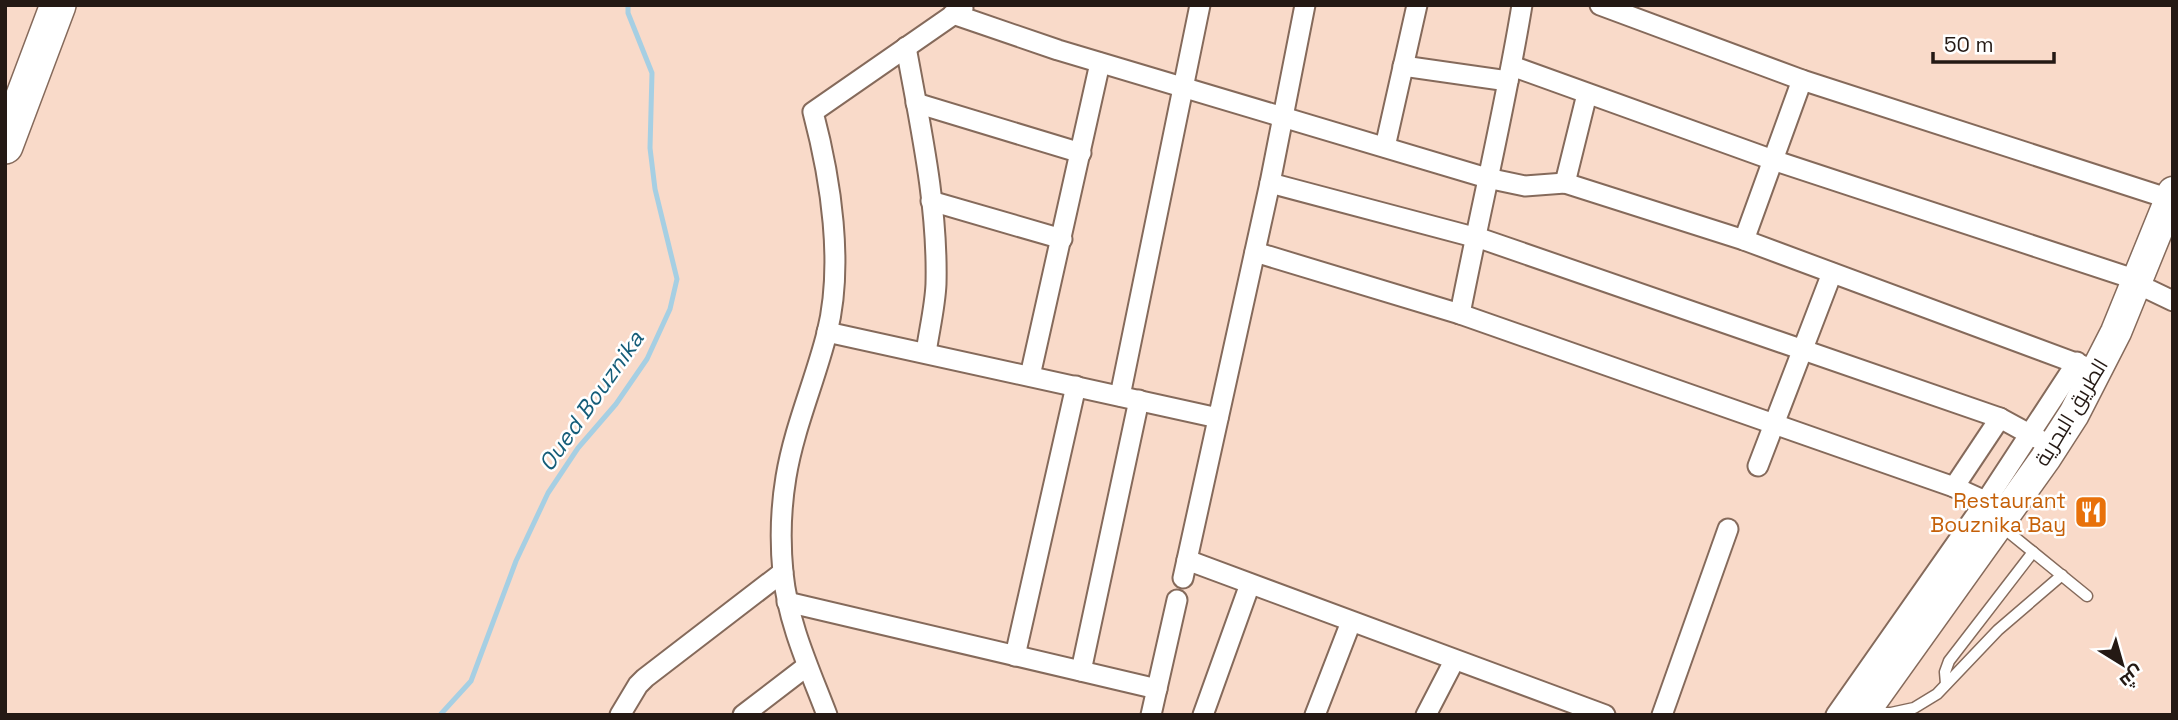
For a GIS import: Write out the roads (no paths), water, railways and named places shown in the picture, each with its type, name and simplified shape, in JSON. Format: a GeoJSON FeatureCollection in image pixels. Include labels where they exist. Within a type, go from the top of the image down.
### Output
{"type":"FeatureCollection","features":[{"type":"Feature","properties":{"kind":"highway"},"geometry":{"type":"LineString","coordinates":[[5,146],[58,5]]}},
{"type":"Feature","properties":{"kind":"main road","name":"الطريق البحرية"},"geometry":{"type":"LineString","coordinates":[[1873,714],[2000,517],[2041,441],[2087,367],[2153,290],[2171,196]]}},
{"type":"Feature","properties":{"kind":"main road","name":"الطريق البحرية"},"geometry":{"type":"LineString","coordinates":[[2000,517],[2056,465],[2089,414],[2153,290],[2173,232]]}},
{"type":"Feature","properties":{"kind":"street"},"geometry":{"type":"LineString","coordinates":[[1081,671],[1130,398],[1153,227],[1185,88],[1200,5]]}},
{"type":"Feature","properties":{"kind":"street"},"geometry":{"type":"LineString","coordinates":[[1305,5],[1270,183],[1185,569],[1250,584],[1576,710],[1605,715]]}},
{"type":"Feature","properties":{"kind":"street"},"geometry":{"type":"LineString","coordinates":[[1385,147],[1417,5]]}},
{"type":"Feature","properties":{"kind":"street"},"geometry":{"type":"LineString","coordinates":[[1460,314],[1522,5]]}},
{"type":"Feature","properties":{"kind":"street"},"geometry":{"type":"LineString","coordinates":[[1600,5],[1802,80],[2171,196]]}},
{"type":"Feature","properties":{"kind":"street"},"geometry":{"type":"LineString","coordinates":[[827,715],[807,666],[787,602],[782,531],[786,475],[827,332],[834,290],[834,248],[821,144],[813,112],[960,10],[1100,63],[1486,178],[1525,186],[1565,183],[1744,240],[2087,367]]}},
{"type":"Feature","properties":{"kind":"street"},"geometry":{"type":"LineString","coordinates":[[906,47],[931,201],[936,286],[926,354]]}},
{"type":"Feature","properties":{"kind":"street"},"geometry":{"type":"LineString","coordinates":[[1030,376],[1100,63]]}},
{"type":"Feature","properties":{"kind":"street"},"geometry":{"type":"LineString","coordinates":[[1403,66],[1510,73],[1587,94],[2153,290]]}},
{"type":"Feature","properties":{"kind":"street"},"geometry":{"type":"LineString","coordinates":[[1744,240],[1802,80]]}},
{"type":"Feature","properties":{"kind":"street"},"geometry":{"type":"LineString","coordinates":[[1565,183],[1587,94]]}},
{"type":"Feature","properties":{"kind":"street"},"geometry":{"type":"LineString","coordinates":[[916,103],[1081,153]]}},
{"type":"Feature","properties":{"kind":"street"},"geometry":{"type":"LineString","coordinates":[[1270,183],[1475,237],[2000,418],[2041,441]]}},
{"type":"Feature","properties":{"kind":"street"},"geometry":{"type":"LineString","coordinates":[[931,201],[1062,239]]}},
{"type":"Feature","properties":{"kind":"street"},"geometry":{"type":"LineString","coordinates":[[1255,252],[1460,314],[1775,423],[1954,487],[2000,517],[1836,715]]}},
{"type":"Feature","properties":{"kind":"street"},"geometry":{"type":"LineString","coordinates":[[1758,466],[1832,273]]}},
{"type":"Feature","properties":{"kind":"street"},"geometry":{"type":"LineString","coordinates":[[827,332],[1218,418]]}},
{"type":"Feature","properties":{"kind":"street"},"geometry":{"type":"LineString","coordinates":[[1015,656],[1076,386]]}},
{"type":"Feature","properties":{"kind":"street"},"geometry":{"type":"LineString","coordinates":[[1954,487],[2000,418]]}},
{"type":"Feature","properties":{"kind":"street"},"geometry":{"type":"LineString","coordinates":[[1662,715],[1728,529]]}},
{"type":"Feature","properties":{"kind":"street"},"geometry":{"type":"LineString","coordinates":[[620,715],[645,678],[783,572]]}},
{"type":"Feature","properties":{"kind":"street"},"geometry":{"type":"LineString","coordinates":[[1203,715],[1250,584]]}},
{"type":"Feature","properties":{"kind":"street"},"geometry":{"type":"LineString","coordinates":[[1151,715],[1177,600]]}},
{"type":"Feature","properties":{"kind":"street"},"geometry":{"type":"LineString","coordinates":[[787,602],[1157,689]]}},
{"type":"Feature","properties":{"kind":"street"},"geometry":{"type":"LineString","coordinates":[[1315,715],[1351,622]]}},
{"type":"Feature","properties":{"kind":"street"},"geometry":{"type":"LineString","coordinates":[[1426,715],[1454,661]]}},
{"type":"Feature","properties":{"kind":"street"},"geometry":{"type":"LineString","coordinates":[[743,715],[807,666]]}},
{"type":"Feature","properties":{"kind":"lane"},"geometry":{"type":"LineString","coordinates":[[2000,517],[2033,552],[2087,596]]}},
{"type":"Feature","properties":{"kind":"lane"},"geometry":{"type":"LineString","coordinates":[[1946,684],[1945,672],[1949,661],[2033,552]]}},
{"type":"Feature","properties":{"kind":"lane"},"geometry":{"type":"LineString","coordinates":[[1873,714],[1914,708],[1937,694],[1998,630],[2062,575]]}},
{"type":"Feature","properties":{"kind":"waterway","name":"Oued Bouznika"},"geometry":{"type":"LineString","coordinates":[[440,715],[471,681],[516,561],[548,493],[578,448],[616,404],[647,359],[670,309],[677,279],[655,189],[650,148],[652,73],[628,13],[628,5]]}},
{"type":"Feature","properties":{"kind":"place","name":"Restaurant Bouznika Bay"},"geometry":{"type":"Point","coordinates":[2091,512]}}]}
